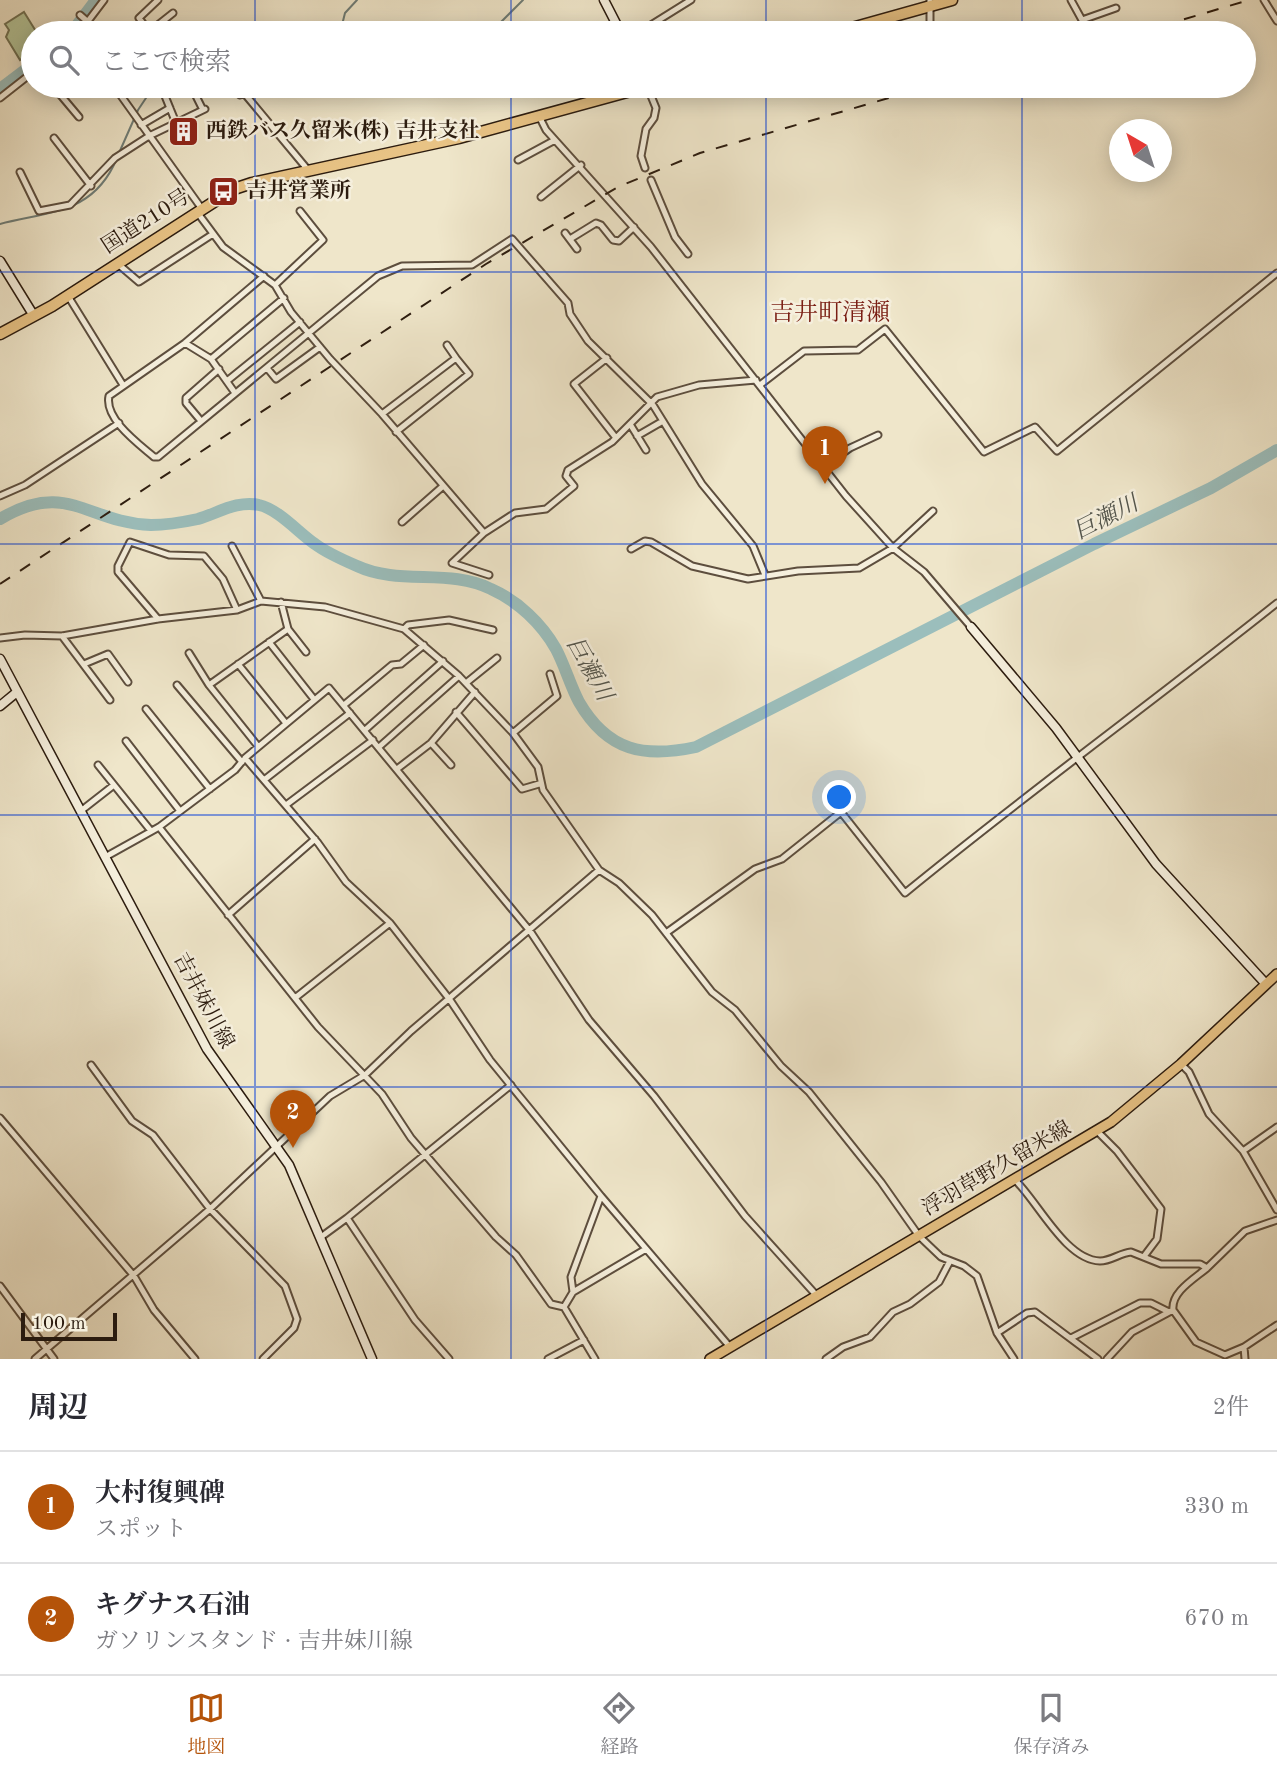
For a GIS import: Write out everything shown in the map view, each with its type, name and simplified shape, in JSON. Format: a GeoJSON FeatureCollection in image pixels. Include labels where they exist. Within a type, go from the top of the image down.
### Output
{"type":"FeatureCollection","features":[{"type":"Feature","properties":{"kind":"highway"},"geometry":{"type":"LineString","coordinates":[[872,21],[930,3],[952,0]]}},
{"type":"Feature","properties":{"kind":"highway","name":"国道210号"},"geometry":{"type":"LineString","coordinates":[[0,334],[68,296],[200,210],[252,183],[540,118],[607,98]]}},
{"type":"Feature","properties":{"kind":"main road"},"geometry":{"type":"LineString","coordinates":[[604,0],[615,21]]}},
{"type":"Feature","properties":{"kind":"main road"},"geometry":{"type":"LineString","coordinates":[[0,261],[34,316]]}},
{"type":"Feature","properties":{"kind":"main road"},"geometry":{"type":"LineString","coordinates":[[971,627],[1079,759],[1156,864],[1265,983]]}},
{"type":"Feature","properties":{"kind":"main road","name":"吉井妹川線"},"geometry":{"type":"LineString","coordinates":[[0,659],[107,856],[207,1049],[276,1144],[303,1194],[372,1359]]}},
{"type":"Feature","properties":{"kind":"main road"},"geometry":{"type":"LineString","coordinates":[[0,706],[17,692]]}},
{"type":"Feature","properties":{"kind":"main road","name":"浮羽草野久留米線"},"geometry":{"type":"LineString","coordinates":[[710,1359],[1097,1131],[1181,1064],[1277,974]]}},
{"type":"Feature","properties":{"kind":"street"},"geometry":{"type":"LineString","coordinates":[[82,21],[104,0]]}},
{"type":"Feature","properties":{"kind":"street"},"geometry":{"type":"LineString","coordinates":[[141,21],[139,18],[158,0]]}},
{"type":"Feature","properties":{"kind":"street"},"geometry":{"type":"LineString","coordinates":[[657,21],[691,0]]}},
{"type":"Feature","properties":{"kind":"street"},"geometry":{"type":"LineString","coordinates":[[1071,0],[1082,20],[1116,8]]}},
{"type":"Feature","properties":{"kind":"street"},"geometry":{"type":"LineString","coordinates":[[1264,0],[1277,21]]}},
{"type":"Feature","properties":{"kind":"street"},"geometry":{"type":"LineString","coordinates":[[930,3],[930,21]]}},
{"type":"Feature","properties":{"kind":"street"},"geometry":{"type":"LineString","coordinates":[[164,21],[173,13]]}},
{"type":"Feature","properties":{"kind":"street"},"geometry":{"type":"LineString","coordinates":[[0,97],[21,81]]}},
{"type":"Feature","properties":{"kind":"street"},"geometry":{"type":"LineString","coordinates":[[63,98],[79,117]]}},
{"type":"Feature","properties":{"kind":"street"},"geometry":{"type":"LineString","coordinates":[[122,98],[223,247],[275,285],[309,334],[484,533]]}},
{"type":"Feature","properties":{"kind":"street"},"geometry":{"type":"LineString","coordinates":[[166,98],[176,123]]}},
{"type":"Feature","properties":{"kind":"street"},"geometry":{"type":"LineString","coordinates":[[20,172],[39,211],[70,205],[117,156],[149,136],[204,110],[196,98]]}},
{"type":"Feature","properties":{"kind":"street"},"geometry":{"type":"LineString","coordinates":[[248,98],[308,170]]}},
{"type":"Feature","properties":{"kind":"street"},"geometry":{"type":"LineString","coordinates":[[645,167],[641,156],[646,129],[654,118],[656,108],[652,98]]}},
{"type":"Feature","properties":{"kind":"street"},"geometry":{"type":"LineString","coordinates":[[141,125],[170,108]]}},
{"type":"Feature","properties":{"kind":"street"},"geometry":{"type":"LineString","coordinates":[[540,118],[555,140],[581,165],[634,228],[823,467],[893,548],[924,572],[971,627]]}},
{"type":"Feature","properties":{"kind":"street"},"geometry":{"type":"LineString","coordinates":[[54,138],[91,186]]}},
{"type":"Feature","properties":{"kind":"street"},"geometry":{"type":"LineString","coordinates":[[518,160],[555,140]]}},
{"type":"Feature","properties":{"kind":"street"},"geometry":{"type":"LineString","coordinates":[[541,197],[581,165]]}},
{"type":"Feature","properties":{"kind":"street"},"geometry":{"type":"LineString","coordinates":[[651,180],[675,237],[688,254]]}},
{"type":"Feature","properties":{"kind":"street"},"geometry":{"type":"LineString","coordinates":[[275,285],[323,240],[300,212]]}},
{"type":"Feature","properties":{"kind":"street"},"geometry":{"type":"LineString","coordinates":[[570,239],[596,223],[601,225],[613,240],[619,241],[634,228]]}},
{"type":"Feature","properties":{"kind":"street"},"geometry":{"type":"LineString","coordinates":[[565,233],[577,249]]}},
{"type":"Feature","properties":{"kind":"street"},"geometry":{"type":"LineString","coordinates":[[118,263],[139,282],[213,234]]}},
{"type":"Feature","properties":{"kind":"street"},"geometry":{"type":"LineString","coordinates":[[264,276],[186,343],[123,384],[108,399],[119,423],[154,457],[158,457],[309,334],[365,285],[390,270],[472,265],[512,239],[568,303],[570,314],[587,341],[652,400],[702,484],[753,546],[765,575]]}},
{"type":"Feature","properties":{"kind":"street"},"geometry":{"type":"LineString","coordinates":[[489,575],[452,563],[484,533],[515,513],[546,509],[574,486],[566,476],[568,470],[615,438],[652,400],[699,385],[758,383],[804,351],[858,350],[885,329],[984,452],[1035,427],[1057,450],[1277,272]]}},
{"type":"Feature","properties":{"kind":"street"},"geometry":{"type":"LineString","coordinates":[[68,296],[123,384]]}},
{"type":"Feature","properties":{"kind":"street"},"geometry":{"type":"LineString","coordinates":[[211,359],[284,299]]}},
{"type":"Feature","properties":{"kind":"street"},"geometry":{"type":"LineString","coordinates":[[227,381],[300,322]]}},
{"type":"Feature","properties":{"kind":"street"},"geometry":{"type":"LineString","coordinates":[[186,343],[211,359],[235,393]]}},
{"type":"Feature","properties":{"kind":"street"},"geometry":{"type":"LineString","coordinates":[[396,432],[469,374],[447,345]]}},
{"type":"Feature","properties":{"kind":"street"},"geometry":{"type":"LineString","coordinates":[[267,368],[276,379],[320,347]]}},
{"type":"Feature","properties":{"kind":"street"},"geometry":{"type":"LineString","coordinates":[[382,414],[456,358]]}},
{"type":"Feature","properties":{"kind":"street"},"geometry":{"type":"LineString","coordinates":[[607,358],[574,384],[615,438]]}},
{"type":"Feature","properties":{"kind":"street"},"geometry":{"type":"LineString","coordinates":[[201,421],[186,403],[186,398],[219,369]]}},
{"type":"Feature","properties":{"kind":"street"},"geometry":{"type":"LineString","coordinates":[[637,436],[663,421]]}},
{"type":"Feature","properties":{"kind":"street"},"geometry":{"type":"LineString","coordinates":[[0,496],[25,485],[119,423]]}},
{"type":"Feature","properties":{"kind":"street"},"geometry":{"type":"LineString","coordinates":[[630,424],[646,450]]}},
{"type":"Feature","properties":{"kind":"street"},"geometry":{"type":"LineString","coordinates":[[823,467],[850,448],[878,435]]}},
{"type":"Feature","properties":{"kind":"street"},"geometry":{"type":"LineString","coordinates":[[402,522],[442,487]]}},
{"type":"Feature","properties":{"kind":"street"},"geometry":{"type":"LineString","coordinates":[[631,549],[645,541],[651,542],[684,562],[710,572],[748,579],[765,575],[859,568],[893,548],[933,511]]}},
{"type":"Feature","properties":{"kind":"street"},"geometry":{"type":"LineString","coordinates":[[158,619],[118,572],[118,566],[130,542],[169,555],[204,556],[223,579],[237,610]]}},
{"type":"Feature","properties":{"kind":"street"},"geometry":{"type":"LineString","coordinates":[[232,546],[261,601]]}},
{"type":"Feature","properties":{"kind":"street"},"geometry":{"type":"LineString","coordinates":[[0,638],[25,635],[62,636],[158,619],[237,610],[261,601],[346,611],[404,629],[459,676],[513,733],[538,768],[539,784],[600,870],[632,894],[712,992],[735,1010],[781,1066],[809,1092],[881,1182],[919,1236],[941,1257],[964,1266],[977,1276],[997,1332],[1014,1359]]}},
{"type":"Feature","properties":{"kind":"street"},"geometry":{"type":"LineString","coordinates":[[281,602],[288,629],[306,652]]}},
{"type":"Feature","properties":{"kind":"street"},"geometry":{"type":"LineString","coordinates":[[666,933],[755,869],[782,859],[841,812],[905,893],[992,822],[1079,759],[1277,603]]}},
{"type":"Feature","properties":{"kind":"street"},"geometry":{"type":"LineString","coordinates":[[404,629],[408,625],[449,620],[493,629]]}},
{"type":"Feature","properties":{"kind":"street"},"geometry":{"type":"LineString","coordinates":[[209,685],[288,629]]}},
{"type":"Feature","properties":{"kind":"street"},"geometry":{"type":"LineString","coordinates":[[62,636],[110,700]]}},
{"type":"Feature","properties":{"kind":"street"},"geometry":{"type":"LineString","coordinates":[[269,642],[313,698]]}},
{"type":"Feature","properties":{"kind":"street"},"geometry":{"type":"LineString","coordinates":[[344,705],[392,665],[401,664],[424,645]]}},
{"type":"Feature","properties":{"kind":"street"},"geometry":{"type":"LineString","coordinates":[[189,653],[209,685],[257,745]]}},
{"type":"Feature","properties":{"kind":"street"},"geometry":{"type":"LineString","coordinates":[[84,664],[108,654],[128,682]]}},
{"type":"Feature","properties":{"kind":"street"},"geometry":{"type":"LineString","coordinates":[[466,683],[497,658]]}},
{"type":"Feature","properties":{"kind":"street"},"geometry":{"type":"LineString","coordinates":[[365,730],[443,661]]}},
{"type":"Feature","properties":{"kind":"street"},"geometry":{"type":"LineString","coordinates":[[238,664],[285,722]]}},
{"type":"Feature","properties":{"kind":"street"},"geometry":{"type":"LineString","coordinates":[[513,733],[557,696],[550,674]]}},
{"type":"Feature","properties":{"kind":"street"},"geometry":{"type":"LineString","coordinates":[[380,747],[459,676]]}},
{"type":"Feature","properties":{"kind":"street"},"geometry":{"type":"LineString","coordinates":[[177,685],[286,805],[346,882],[390,923],[450,1000],[490,1060],[730,1347]]}},
{"type":"Feature","properties":{"kind":"street"},"geometry":{"type":"LineString","coordinates":[[107,856],[159,827],[210,789],[257,745],[329,688],[380,747],[451,839],[530,931],[589,1020],[654,1096],[745,1216],[817,1296]]}},
{"type":"Feature","properties":{"kind":"street"},"geometry":{"type":"LineString","coordinates":[[397,769],[431,743],[475,692]]}},
{"type":"Feature","properties":{"kind":"street"},"geometry":{"type":"LineString","coordinates":[[146,709],[210,789]]}},
{"type":"Feature","properties":{"kind":"street"},"geometry":{"type":"LineString","coordinates":[[456,712],[522,789],[539,784]]}},
{"type":"Feature","properties":{"kind":"street"},"geometry":{"type":"LineString","coordinates":[[264,780],[349,713]]}},
{"type":"Feature","properties":{"kind":"street"},"geometry":{"type":"LineString","coordinates":[[286,805],[373,740]]}},
{"type":"Feature","properties":{"kind":"street"},"geometry":{"type":"LineString","coordinates":[[126,741],[180,811]]}},
{"type":"Feature","properties":{"kind":"street"},"geometry":{"type":"LineString","coordinates":[[431,743],[451,765]]}},
{"type":"Feature","properties":{"kind":"street"},"geometry":{"type":"LineString","coordinates":[[98,765],[150,831]]}},
{"type":"Feature","properties":{"kind":"street"},"geometry":{"type":"LineString","coordinates":[[82,810],[114,785]]}},
{"type":"Feature","properties":{"kind":"street"},"geometry":{"type":"LineString","coordinates":[[159,827],[318,1027],[365,1075],[425,1154],[496,1237],[516,1255],[551,1304],[564,1307],[595,1359]]}},
{"type":"Feature","properties":{"kind":"street"},"geometry":{"type":"LineString","coordinates":[[228,915],[315,839]]}},
{"type":"Feature","properties":{"kind":"street"},"geometry":{"type":"LineString","coordinates":[[35,1359],[210,1209],[330,1096],[365,1075],[411,1031],[600,870]]}},
{"type":"Feature","properties":{"kind":"street"},"geometry":{"type":"LineString","coordinates":[[295,998],[390,923]]}},
{"type":"Feature","properties":{"kind":"street"},"geometry":{"type":"LineString","coordinates":[[1181,1064],[1189,1072],[1209,1114],[1243,1151],[1277,1210]]}},
{"type":"Feature","properties":{"kind":"street"},"geometry":{"type":"LineString","coordinates":[[91,1066],[132,1121],[153,1135],[210,1209],[285,1286],[297,1319],[294,1328],[263,1359]]}},
{"type":"Feature","properties":{"kind":"street"},"geometry":{"type":"LineString","coordinates":[[321,1237],[511,1085]]}},
{"type":"Feature","properties":{"kind":"street"},"geometry":{"type":"LineString","coordinates":[[0,1118],[134,1276],[154,1310],[195,1359]]}},
{"type":"Feature","properties":{"kind":"street"},"geometry":{"type":"LineString","coordinates":[[1243,1151],[1277,1127]]}},
{"type":"Feature","properties":{"kind":"street"},"geometry":{"type":"LineString","coordinates":[[1097,1131],[1117,1151],[1161,1209],[1157,1239],[1145,1255]]}},
{"type":"Feature","properties":{"kind":"street"},"geometry":{"type":"LineString","coordinates":[[1014,1179],[1057,1233],[1089,1258],[1102,1261],[1131,1251],[1161,1264],[1199,1264],[1207,1268]]}},
{"type":"Feature","properties":{"kind":"street"},"geometry":{"type":"LineString","coordinates":[[573,1292],[573,1270],[601,1196]]}},
{"type":"Feature","properties":{"kind":"street"},"geometry":{"type":"LineString","coordinates":[[347,1218],[415,1320],[449,1359]]}},
{"type":"Feature","properties":{"kind":"street"},"geometry":{"type":"LineString","coordinates":[[1171,1311],[1173,1300],[1245,1231],[1277,1220]]}},
{"type":"Feature","properties":{"kind":"street"},"geometry":{"type":"LineString","coordinates":[[564,1307],[573,1292],[646,1248]]}},
{"type":"Feature","properties":{"kind":"street"},"geometry":{"type":"LineString","coordinates":[[827,1359],[843,1347],[870,1337],[893,1312],[910,1304],[939,1282],[950,1261]]}},
{"type":"Feature","properties":{"kind":"street"},"geometry":{"type":"LineString","coordinates":[[0,1286],[54,1359]]}},
{"type":"Feature","properties":{"kind":"street"},"geometry":{"type":"LineString","coordinates":[[1071,1338],[1140,1303],[1151,1303],[1171,1311],[1196,1342],[1225,1355],[1277,1325]]}},
{"type":"Feature","properties":{"kind":"street"},"geometry":{"type":"LineString","coordinates":[[997,1332],[1027,1313],[1035,1311],[1098,1359]]}},
{"type":"Feature","properties":{"kind":"street"},"geometry":{"type":"LineString","coordinates":[[1107,1359],[1132,1332],[1171,1311]]}},
{"type":"Feature","properties":{"kind":"street"},"geometry":{"type":"LineString","coordinates":[[548,1359],[584,1340]]}},
{"type":"Feature","properties":{"kind":"street"},"geometry":{"type":"LineString","coordinates":[[1244,1346],[1245,1359]]}},
{"type":"Feature","properties":{"kind":"green space"},"geometry":{"type":"Polygon","coordinates":[[[24,12],[30,21],[21,21],[20,60],[6,37],[9,30],[5,24],[24,12]]]}},
{"type":"Feature","properties":{"kind":"waterway"},"geometry":{"type":"LineString","coordinates":[[80,21],[96,0]]}},
{"type":"Feature","properties":{"kind":"waterway"},"geometry":{"type":"LineString","coordinates":[[343,21],[345,13],[357,0]]}},
{"type":"Feature","properties":{"kind":"waterway"},"geometry":{"type":"LineString","coordinates":[[502,21],[523,0]]}},
{"type":"Feature","properties":{"kind":"waterway"},"geometry":{"type":"LineString","coordinates":[[0,89],[21,73]]}},
{"type":"Feature","properties":{"kind":"waterway"},"geometry":{"type":"LineString","coordinates":[[119,153],[146,98]]}},
{"type":"Feature","properties":{"kind":"waterway"},"geometry":{"type":"LineString","coordinates":[[0,224],[53,212],[83,200],[96,190],[117,158]]}},
{"type":"Feature","properties":{"kind":"waterway","name":"巨瀬川"},"geometry":{"type":"LineString","coordinates":[[0,519],[23,508],[43,503],[77,506],[129,523],[151,525],[198,519],[243,504],[266,507],[320,547],[357,566],[390,575],[458,579],[491,589],[511,600],[536,622],[550,640],[579,702],[602,732],[629,747],[660,752],[696,747],[1094,544],[1211,488],[1277,450]]}},
{"type":"Feature","properties":{"kind":"railway"},"geometry":{"type":"LineString","coordinates":[[1178,21],[1249,0]]}},
{"type":"Feature","properties":{"kind":"railway"},"geometry":{"type":"LineString","coordinates":[[0,584],[486,264],[618,187],[700,153],[889,98]]}},
{"type":"Feature","properties":{"kind":"place","name":"西鉄バス久留米(株) 吉井支社"},"geometry":{"type":"Point","coordinates":[183,131]}},
{"type":"Feature","properties":{"kind":"place","name":"吉井営業所"},"geometry":{"type":"Point","coordinates":[223,191]}},
{"type":"Feature","properties":{"kind":"place","name":"大村復興碑"},"geometry":{"type":"Point","coordinates":[825,484]}},
{"type":"Feature","properties":{"kind":"place","name":"キグナス石油"},"geometry":{"type":"Point","coordinates":[293,1148]}},
{"type":"Feature","properties":{"kind":"district","name":"吉井町清瀬"},"geometry":{"type":"Point","coordinates":[830,314]}}]}
